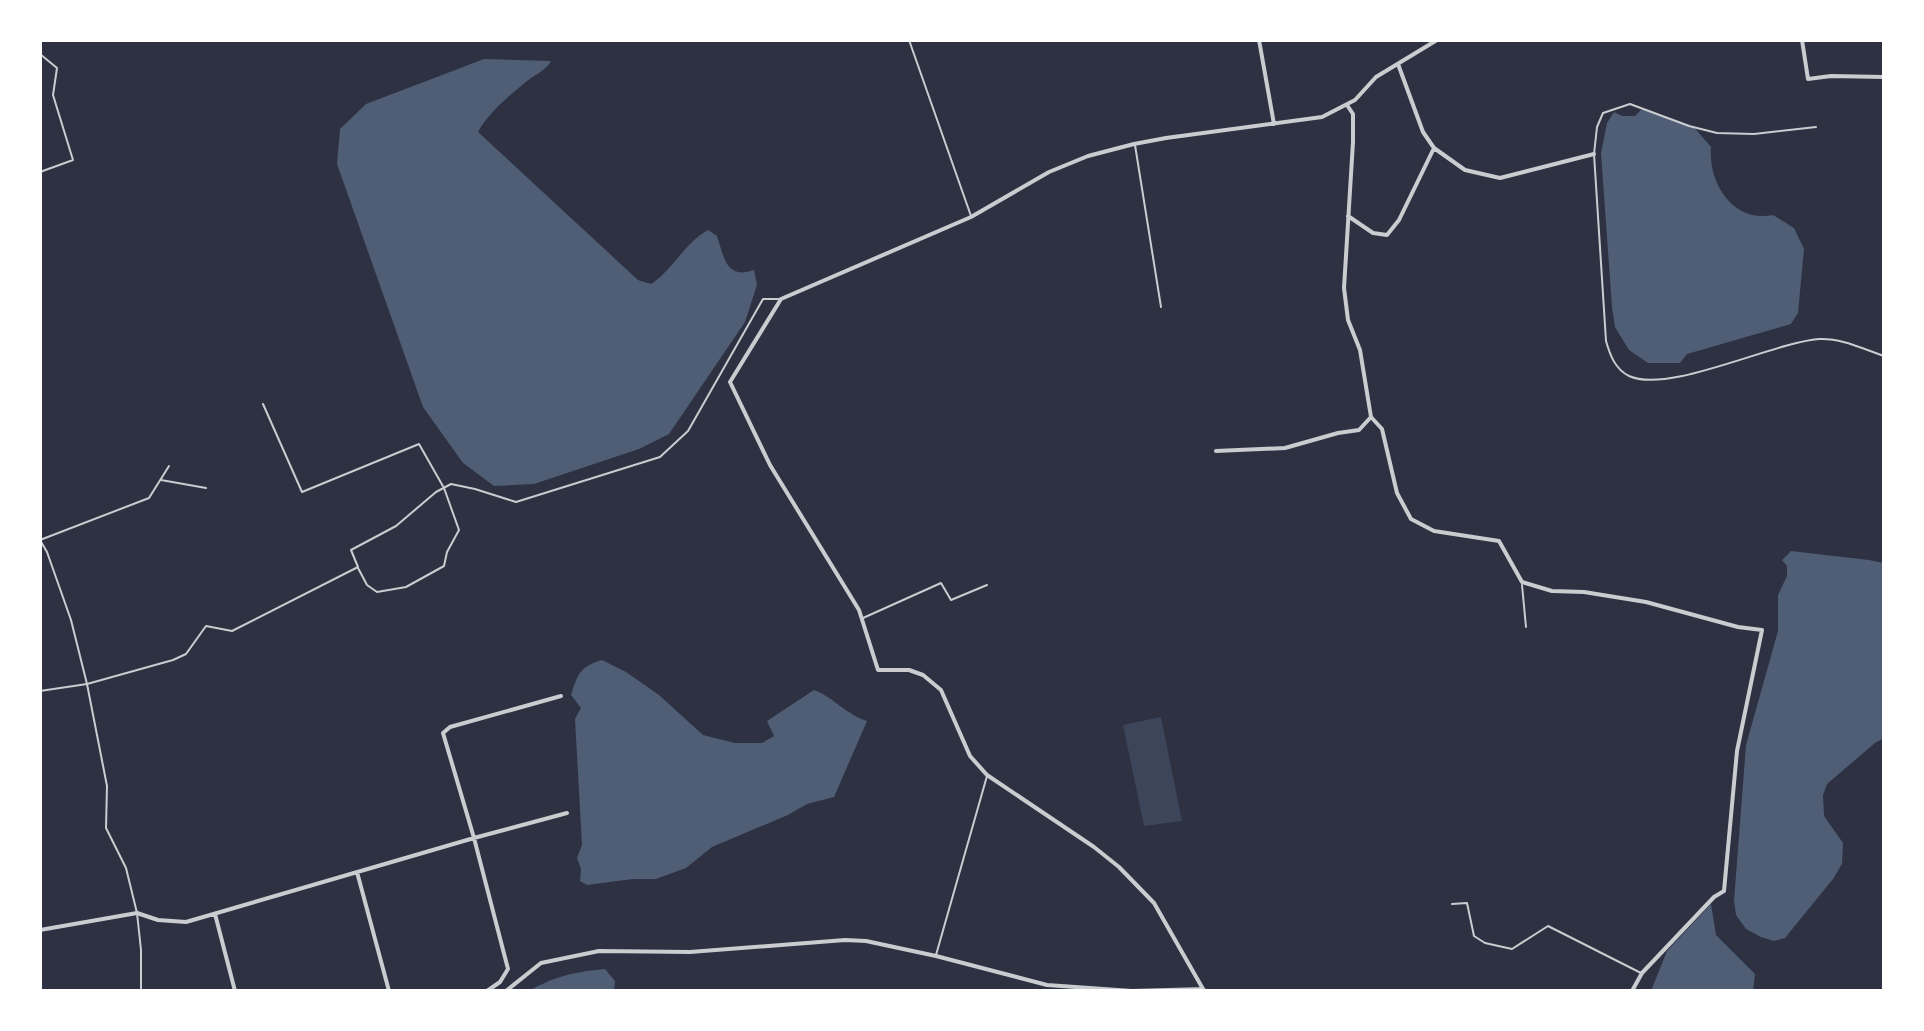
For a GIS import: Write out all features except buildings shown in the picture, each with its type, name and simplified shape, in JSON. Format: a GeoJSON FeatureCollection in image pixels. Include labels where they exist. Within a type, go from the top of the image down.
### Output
{"type":"FeatureCollection","features":[{"type":"Feature","properties":{"kind":"street"},"geometry":{"type":"LineString","coordinates":[[1259,40],[1274,124]]}},
{"type":"Feature","properties":{"kind":"street"},"geometry":{"type":"LineString","coordinates":[[506,991],[541,963],[599,951],[690,952],[845,940],[866,941],[936,956],[1047,985],[1132,991],[1204,990],[1154,903],[1119,867],[987,775],[970,756],[941,690],[923,675],[909,670],[878,670],[859,610],[770,465],[730,382],[781,299],[971,217],[1049,172],[1088,156],[1134,144],[1322,117],[1355,100],[1376,77],[1437,40]]}},
{"type":"Feature","properties":{"kind":"street"},"geometry":{"type":"LineString","coordinates":[[1802,40],[1808,79],[1884,77]]}},
{"type":"Feature","properties":{"kind":"street"},"geometry":{"type":"LineString","coordinates":[[1398,64],[1423,132],[1434,148],[1465,170],[1500,178],[1594,154]]}},
{"type":"Feature","properties":{"kind":"street"},"geometry":{"type":"LineString","coordinates":[[1347,105],[1353,114],[1344,288],[1348,320],[1360,350],[1371,417],[1382,429],[1397,493],[1411,519],[1434,531],[1499,541],[1522,582],[1552,591],[1584,592],[1646,602],[1738,627],[1762,630],[1737,751],[1724,891],[1714,897],[1642,973],[1632,991]]}},
{"type":"Feature","properties":{"kind":"street"},"geometry":{"type":"LineString","coordinates":[[1348,216],[1373,233],[1387,235],[1399,220],[1434,148]]}},
{"type":"Feature","properties":{"kind":"street"},"geometry":{"type":"LineString","coordinates":[[1216,451],[1285,448],[1359,430],[1371,417]]}},
{"type":"Feature","properties":{"kind":"street"},"geometry":{"type":"LineString","coordinates":[[487,991],[500,982],[508,969],[443,733],[450,727],[561,696]]}},
{"type":"Feature","properties":{"kind":"street"},"geometry":{"type":"LineString","coordinates":[[40,930],[137,913],[158,920],[186,922],[567,813]]}},
{"type":"Feature","properties":{"kind":"street"},"geometry":{"type":"LineString","coordinates":[[357,872],[389,991]]}},
{"type":"Feature","properties":{"kind":"street"},"geometry":{"type":"LineString","coordinates":[[215,914],[235,991]]}},
{"type":"Feature","properties":{"kind":"street"},"geometry":{"type":"LineString","coordinates":[[500,982],[514,984]]}},
{"type":"Feature","properties":{"kind":"lane"},"geometry":{"type":"LineString","coordinates":[[909,40],[971,217]]}},
{"type":"Feature","properties":{"kind":"lane"},"geometry":{"type":"LineString","coordinates":[[40,54],[57,68],[53,95],[73,160],[40,172]]}},
{"type":"Feature","properties":{"kind":"lane"},"geometry":{"type":"LineString","coordinates":[[1816,127],[1754,134],[1717,133],[1630,104],[1603,113],[1597,127],[1594,154],[1606,341],[1613,363],[1628,376],[1646,380],[1677,378],[1819,339],[1850,343],[1884,356]]}},
{"type":"Feature","properties":{"kind":"lane"},"geometry":{"type":"LineString","coordinates":[[1134,144],[1161,307]]}},
{"type":"Feature","properties":{"kind":"lane"},"geometry":{"type":"LineString","coordinates":[[263,404],[302,492],[419,444],[444,488],[459,530],[447,552],[444,566],[406,587],[377,592],[367,585],[351,550],[396,526],[436,492],[444,488],[451,484],[516,502],[660,457],[688,431],[763,299],[781,299]]}},
{"type":"Feature","properties":{"kind":"lane"},"geometry":{"type":"LineString","coordinates":[[141,991],[137,913],[126,868],[106,828],[107,786],[87,684],[71,620],[40,540],[149,498],[169,466]]}},
{"type":"Feature","properties":{"kind":"lane"},"geometry":{"type":"LineString","coordinates":[[160,480],[206,488]]}},
{"type":"Feature","properties":{"kind":"lane"},"geometry":{"type":"LineString","coordinates":[[40,691],[87,684],[173,660],[186,654],[206,626],[232,631],[358,567]]}},
{"type":"Feature","properties":{"kind":"lane"},"geometry":{"type":"LineString","coordinates":[[1522,582],[1526,627]]}},
{"type":"Feature","properties":{"kind":"lane"},"geometry":{"type":"LineString","coordinates":[[862,618],[941,583],[951,600],[987,585]]}},
{"type":"Feature","properties":{"kind":"lane"},"geometry":{"type":"LineString","coordinates":[[936,956],[987,775]]}},
{"type":"Feature","properties":{"kind":"lane"},"geometry":{"type":"LineString","coordinates":[[1452,904],[1467,903],[1474,936],[1485,943],[1512,949],[1548,926],[1642,973]]}},
{"type":"Feature","properties":{"kind":"shaded area"},"geometry":{"type":"Polygon","coordinates":[[[484,59],[551,61],[500,105],[478,132],[638,280],[651,284],[708,230],[717,236],[728,265],[737,272],[754,270],[757,285],[745,322],[669,434],[639,449],[534,484],[494,486],[463,463],[423,407],[337,164],[340,129],[366,104],[484,59]]]}},
{"type":"Feature","properties":{"kind":"shaded area"},"geometry":{"type":"Polygon","coordinates":[[[1643,108],[1693,126],[1711,147],[1714,174],[1726,198],[1735,206],[1746,213],[1773,215],[1794,228],[1804,249],[1798,313],[1791,324],[1687,354],[1680,363],[1648,363],[1629,350],[1615,327],[1612,307],[1601,153],[1607,123],[1614,112],[1622,116],[1635,116],[1643,108]]]}},
{"type":"Feature","properties":{"kind":"shaded area"},"geometry":{"type":"Polygon","coordinates":[[[1791,551],[1884,563],[1884,738],[1827,784],[1823,795],[1824,816],[1843,843],[1842,864],[1785,938],[1774,941],[1746,929],[1736,915],[1734,901],[1746,745],[1778,631],[1778,595],[1787,576],[1787,566],[1782,560],[1791,551]]]}},
{"type":"Feature","properties":{"kind":"shaded area"},"geometry":{"type":"Polygon","coordinates":[[[602,660],[659,695],[703,735],[735,743],[762,743],[774,736],[767,721],[814,690],[867,721],[834,797],[807,804],[712,847],[686,868],[656,879],[587,885],[580,881],[581,869],[577,858],[582,845],[575,719],[581,708],[571,695],[581,672],[602,660]]]}},
{"type":"Feature","properties":{"kind":"shaded area"},"geometry":{"type":"Polygon","coordinates":[[[1161,717],[1182,821],[1144,826],[1123,725],[1161,717]]]}},
{"type":"Feature","properties":{"kind":"shaded area"},"geometry":{"type":"Polygon","coordinates":[[[1711,904],[1716,935],[1755,974],[1753,991],[1651,991],[1667,951],[1711,904]]]}},
{"type":"Feature","properties":{"kind":"shaded area"},"geometry":{"type":"Polygon","coordinates":[[[605,969],[615,981],[614,991],[529,991],[566,976],[605,969]]]}}]}
